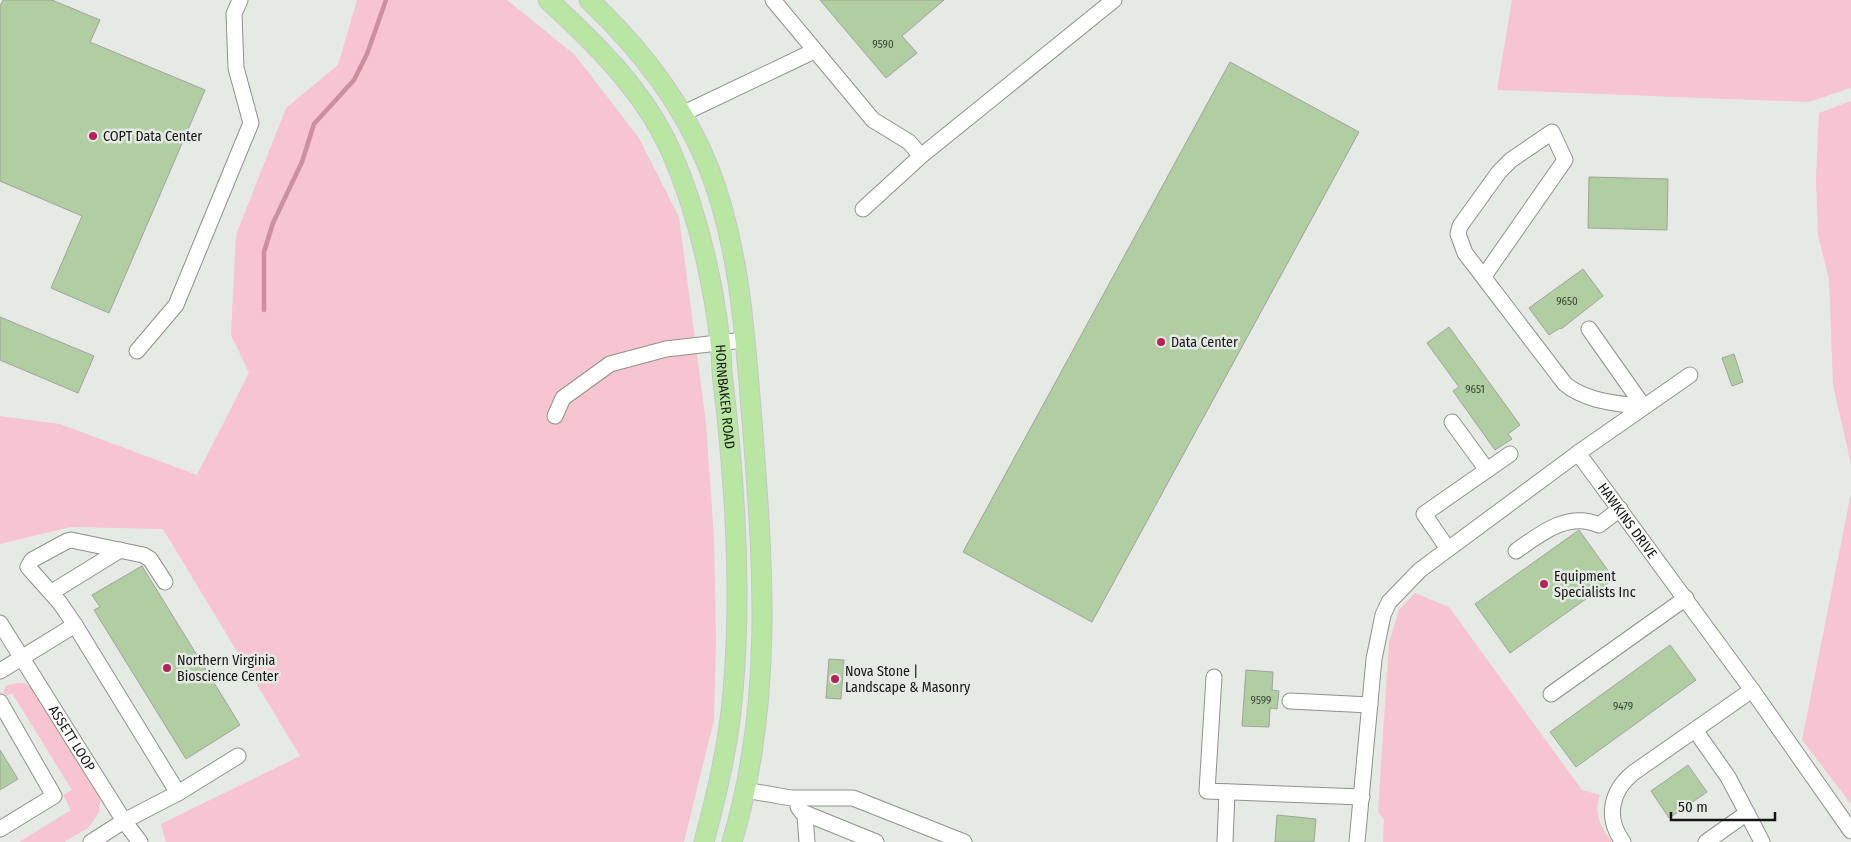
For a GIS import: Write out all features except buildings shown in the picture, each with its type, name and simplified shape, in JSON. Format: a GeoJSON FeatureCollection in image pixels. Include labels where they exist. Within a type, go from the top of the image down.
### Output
{"type":"FeatureCollection","features":[{"type":"Feature","properties":{"kind":"main road","name":"HORNBAKER ROAD"},"geometry":{"type":"LineString","coordinates":[[548,0],[593,42],[627,81],[669,148],[702,235],[721,342],[735,535],[738,618],[734,692],[727,739],[704,842]]}},
{"type":"Feature","properties":{"kind":"main road","name":"HORNBAKER ROAD"},"geometry":{"type":"LineString","coordinates":[[589,0],[617,26],[654,72],[682,114],[708,167],[723,211],[735,257],[744,340],[763,586],[762,674],[745,790],[732,842]]}},
{"type":"Feature","properties":{"kind":"street"},"geometry":{"type":"LineString","coordinates":[[137,351],[176,305],[251,123],[236,68],[234,14],[240,0]]}},
{"type":"Feature","properties":{"kind":"street"},"geometry":{"type":"LineString","coordinates":[[773,0],[873,120],[909,142],[921,156]]}},
{"type":"Feature","properties":{"kind":"street"},"geometry":{"type":"LineString","coordinates":[[863,209],[921,156],[1114,0]]}},
{"type":"Feature","properties":{"kind":"street"},"geometry":{"type":"LineString","coordinates":[[682,114],[814,51]]}},
{"type":"Feature","properties":{"kind":"street"},"geometry":{"type":"LineString","coordinates":[[1484,276],[1565,160],[1552,132],[1510,160],[1499,172],[1460,226],[1458,234],[1461,244],[1484,276],[1565,384],[1580,394],[1592,398],[1644,407]]}},
{"type":"Feature","properties":{"kind":"street"},"geometry":{"type":"LineString","coordinates":[[1589,329],[1644,407]]}},
{"type":"Feature","properties":{"kind":"street"},"geometry":{"type":"LineString","coordinates":[[555,416],[563,398],[610,364],[666,349],[744,340]]}},
{"type":"Feature","properties":{"kind":"street"},"geometry":{"type":"LineString","coordinates":[[1357,842],[1374,659],[1383,615],[1389,602],[1408,580],[1448,549],[1578,453],[1690,376]]}},
{"type":"Feature","properties":{"kind":"street"},"geometry":{"type":"LineString","coordinates":[[1452,422],[1487,470]]}},
{"type":"Feature","properties":{"kind":"street","name":"HAWKINS DRIVE"},"geometry":{"type":"LineString","coordinates":[[1578,453],[1686,598],[1851,831]]}},
{"type":"Feature","properties":{"kind":"street"},"geometry":{"type":"LineString","coordinates":[[1448,549],[1424,514],[1510,454]]}},
{"type":"Feature","properties":{"kind":"street"},"geometry":{"type":"LineString","coordinates":[[1516,551],[1548,528],[1576,520],[1588,520],[1599,524],[1620,509]]}},
{"type":"Feature","properties":{"kind":"street"},"geometry":{"type":"LineString","coordinates":[[165,582],[150,559],[120,550],[71,540],[32,560],[28,567],[32,574],[52,592],[75,625],[178,793]]}},
{"type":"Feature","properties":{"kind":"street"},"geometry":{"type":"LineString","coordinates":[[52,592],[120,550]]}},
{"type":"Feature","properties":{"kind":"street"},"geometry":{"type":"LineString","coordinates":[[1551,694],[1686,598]]}},
{"type":"Feature","properties":{"kind":"street","name":"ASSETT LOOP"},"geometry":{"type":"LineString","coordinates":[[0,622],[124,821],[140,842]]}},
{"type":"Feature","properties":{"kind":"street"},"geometry":{"type":"LineString","coordinates":[[0,671],[75,625]]}},
{"type":"Feature","properties":{"kind":"street"},"geometry":{"type":"LineString","coordinates":[[1214,677],[1207,791],[1362,798]]}},
{"type":"Feature","properties":{"kind":"street"},"geometry":{"type":"LineString","coordinates":[[1623,842],[1616,830],[1612,816],[1616,791],[1633,773],[1752,690]]}},
{"type":"Feature","properties":{"kind":"street"},"geometry":{"type":"LineString","coordinates":[[1290,701],[1370,705]]}},
{"type":"Feature","properties":{"kind":"street"},"geometry":{"type":"LineString","coordinates":[[0,702],[54,796],[0,829]]}},
{"type":"Feature","properties":{"kind":"street"},"geometry":{"type":"LineString","coordinates":[[1696,730],[1728,778],[1762,842]]}},
{"type":"Feature","properties":{"kind":"street"},"geometry":{"type":"LineString","coordinates":[[91,842],[124,821],[178,793],[238,756]]}},
{"type":"Feature","properties":{"kind":"street"},"geometry":{"type":"LineString","coordinates":[[745,790],[791,798],[853,798],[964,842]]}},
{"type":"Feature","properties":{"kind":"street"},"geometry":{"type":"LineString","coordinates":[[1225,842],[1227,792]]}},
{"type":"Feature","properties":{"kind":"street"},"geometry":{"type":"LineString","coordinates":[[791,798],[805,816],[807,842]]}},
{"type":"Feature","properties":{"kind":"street"},"geometry":{"type":"LineString","coordinates":[[802,812],[876,842]]}},
{"type":"Feature","properties":{"kind":"street"},"geometry":{"type":"LineString","coordinates":[[1706,842],[1747,813]]}},
{"type":"Feature","properties":{"kind":"shaded area"},"geometry":{"type":"Polygon","coordinates":[[[357,0],[507,0],[575,55],[639,138],[679,217],[706,423],[714,537],[716,639],[714,720],[684,842],[166,842],[161,824],[300,756],[163,529],[71,527],[0,544],[0,416],[60,424],[197,475],[249,373],[231,335],[236,235],[286,108],[338,65],[357,0]]]}},
{"type":"Feature","properties":{"kind":"shaded area"},"geometry":{"type":"Polygon","coordinates":[[[1512,0],[1851,0],[1851,88],[1809,102],[1497,90],[1512,0]]]}},
{"type":"Feature","properties":{"kind":"shaded area"},"geometry":{"type":"Polygon","coordinates":[[[1851,101],[1851,464],[1833,385],[1829,279],[1818,235],[1816,178],[1819,113],[1851,101]]]}},
{"type":"Feature","properties":{"kind":"shaded area"},"geometry":{"type":"Polygon","coordinates":[[[1851,493],[1851,804],[1802,740],[1851,493]]]}},
{"type":"Feature","properties":{"kind":"shaded area"},"geometry":{"type":"Polygon","coordinates":[[[1415,593],[1449,607],[1582,790],[1600,795],[1597,808],[1599,820],[1612,842],[1383,842],[1384,819],[1378,812],[1389,642],[1399,610],[1415,593]]]}},
{"type":"Feature","properties":{"kind":"shaded area"},"geometry":{"type":"Polygon","coordinates":[[[25,683],[36,689],[101,795],[99,812],[88,828],[64,842],[19,842],[71,810],[63,795],[72,790],[12,693],[6,696],[3,692],[6,686],[25,683]]]}},
{"type":"Feature","properties":{"kind":"waterway"},"geometry":{"type":"LineString","coordinates":[[264,310],[264,252],[273,223],[302,162],[314,124],[354,80],[367,54],[386,0]]}},
{"type":"Feature","properties":{"kind":"place","name":"COPT Data Center"},"geometry":{"type":"Point","coordinates":[93,136]}},
{"type":"Feature","properties":{"kind":"place","name":"Data Center"},"geometry":{"type":"Point","coordinates":[1161,342]}},
{"type":"Feature","properties":{"kind":"place","name":"Equipment Specialists Inc"},"geometry":{"type":"Point","coordinates":[1544,584]}},
{"type":"Feature","properties":{"kind":"place","name":"Northern Virginia Bioscience Center"},"geometry":{"type":"Point","coordinates":[167,668]}},
{"type":"Feature","properties":{"kind":"place","name":"Nova Stone | Landscape & Masonry"},"geometry":{"type":"Point","coordinates":[835,679]}}]}
